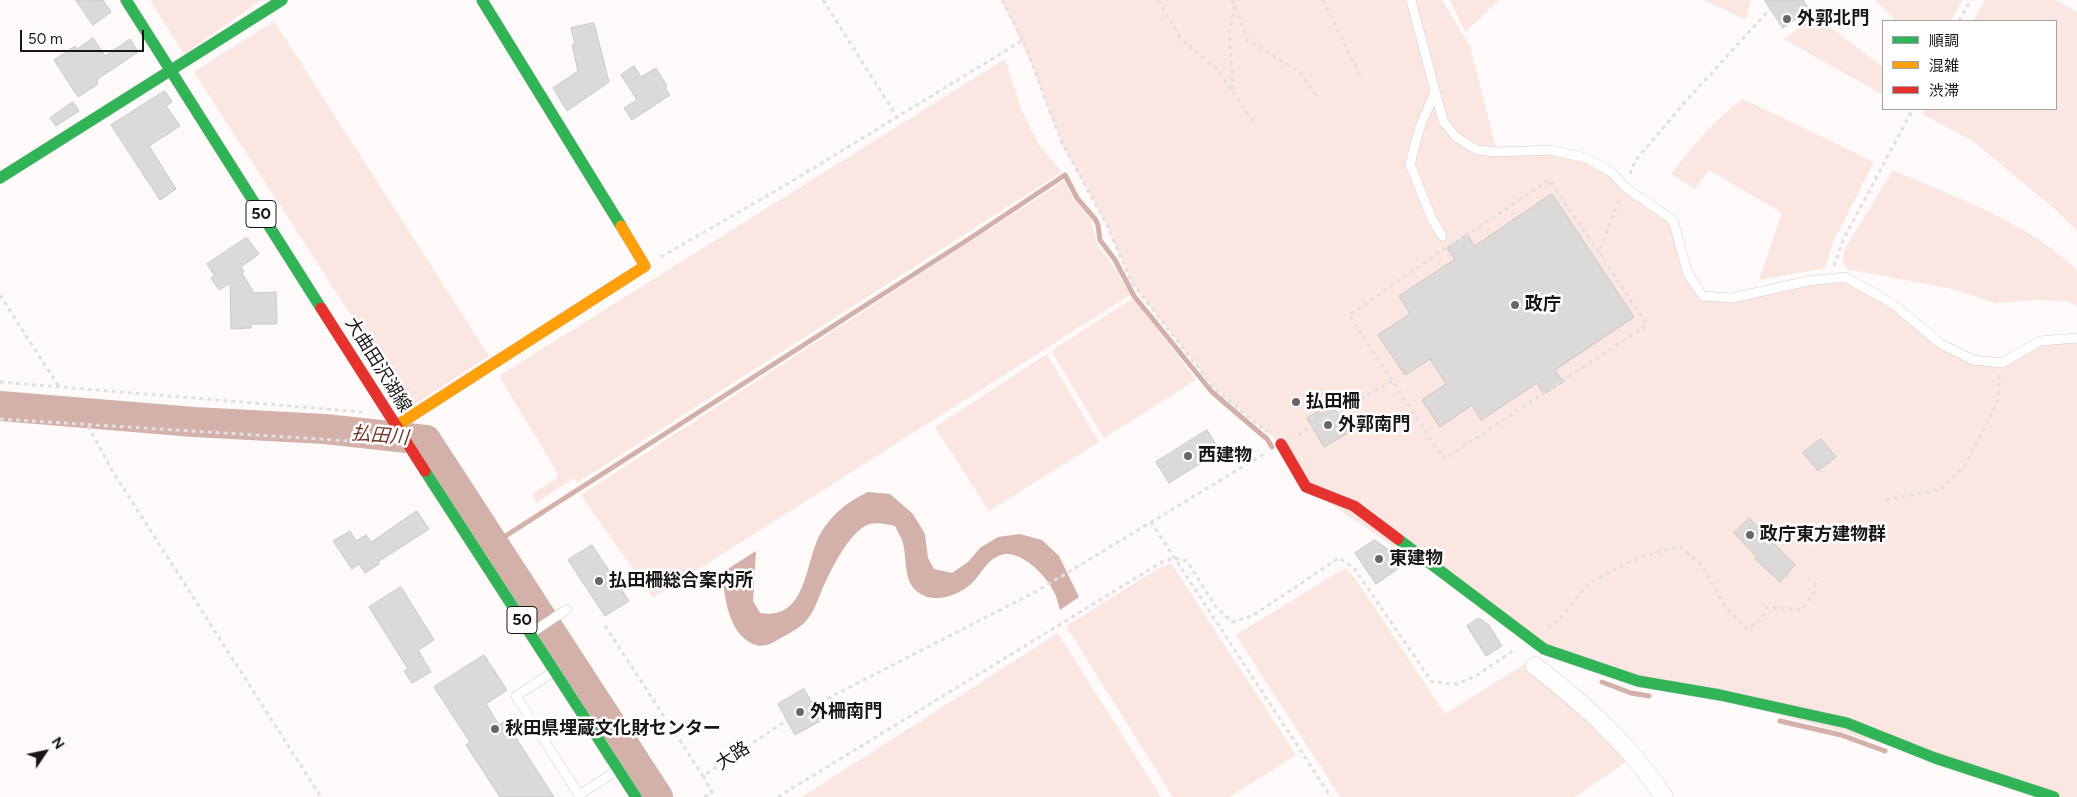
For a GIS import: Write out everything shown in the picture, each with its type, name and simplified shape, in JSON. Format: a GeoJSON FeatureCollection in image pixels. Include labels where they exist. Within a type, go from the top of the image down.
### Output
{"type":"FeatureCollection","features":[{"type":"Feature","properties":{"kind":"street","name":"大曲田沢湖線"},"geometry":{"type":"LineString","coordinates":[[126,0],[396,427],[636,797]]}},
{"type":"Feature","properties":{"kind":"street"},"geometry":{"type":"LineString","coordinates":[[0,178],[282,0]]}},
{"type":"Feature","properties":{"kind":"street"},"geometry":{"type":"LineString","coordinates":[[396,427],[645,266],[482,0]]}},
{"type":"Feature","properties":{"kind":"street"},"geometry":{"type":"LineString","coordinates":[[1281,444],[1306,487],[1354,506],[1544,648],[1638,682],[1720,695],[1847,723],[1935,758],[2054,797]]}},
{"type":"Feature","properties":{"kind":"street"},"geometry":{"type":"LineString","coordinates":[[1535,666],[1570,693],[1612,731],[1646,769],[1664,797]]}},
{"type":"Feature","properties":{"kind":"lane"},"geometry":{"type":"LineString","coordinates":[[1411,0],[1443,121],[1456,137],[1477,150],[1497,152],[1551,150],[1560,152],[1586,158],[1611,172],[1625,187],[1673,220],[1688,274],[1703,296],[1732,298],[1798,282],[1845,277],[1894,304],[1941,344],[1972,360],[2002,363],[2040,341],[2077,338]]}},
{"type":"Feature","properties":{"kind":"lane"},"geometry":{"type":"LineString","coordinates":[[1435,92],[1420,127],[1410,164],[1432,219],[1442,236]]}},
{"type":"Feature","properties":{"kind":"lane"},"geometry":{"type":"LineString","coordinates":[[530,634],[567,609]]}},
{"type":"Feature","properties":{"kind":"lane"},"geometry":{"type":"LineString","coordinates":[[555,671],[516,696],[579,795],[618,769]]}},
{"type":"Feature","properties":{"kind":"path"},"geometry":{"type":"LineString","coordinates":[[823,0],[897,117]]}},
{"type":"Feature","properties":{"kind":"path"},"geometry":{"type":"LineString","coordinates":[[1002,0],[1023,40],[1062,143],[1106,223],[1132,283],[1168,332],[1215,389],[1281,444]]}},
{"type":"Feature","properties":{"kind":"path"},"geometry":{"type":"LineString","coordinates":[[1158,0],[1181,39],[1217,69],[1253,121]]}},
{"type":"Feature","properties":{"kind":"path"},"geometry":{"type":"LineString","coordinates":[[1232,0],[1248,40],[1300,72],[1318,98]]}},
{"type":"Feature","properties":{"kind":"path"},"geometry":{"type":"LineString","coordinates":[[1323,0],[1360,76]]}},
{"type":"Feature","properties":{"kind":"path"},"geometry":{"type":"LineString","coordinates":[[1961,20],[1971,0]]}},
{"type":"Feature","properties":{"kind":"path"},"geometry":{"type":"LineString","coordinates":[[1233,92],[1229,34],[1236,6]]}},
{"type":"Feature","properties":{"kind":"path"},"geometry":{"type":"LineString","coordinates":[[1599,252],[1635,161],[1686,101],[1770,9]]}},
{"type":"Feature","properties":{"kind":"path"},"geometry":{"type":"LineString","coordinates":[[645,266],[784,186],[1023,40]]}},
{"type":"Feature","properties":{"kind":"path"},"geometry":{"type":"LineString","coordinates":[[1833,278],[1835,258],[1843,240],[1912,110]]}},
{"type":"Feature","properties":{"kind":"path"},"geometry":{"type":"LineString","coordinates":[[1549,180],[1647,325],[1444,459],[1392,381],[1349,315],[1549,180]]}},
{"type":"Feature","properties":{"kind":"path"},"geometry":{"type":"LineString","coordinates":[[0,294],[59,387]]}},
{"type":"Feature","properties":{"kind":"path"},"geometry":{"type":"LineString","coordinates":[[1886,500],[1941,489],[1964,467],[1997,404],[2002,363]]}},
{"type":"Feature","properties":{"kind":"path"},"geometry":{"type":"LineString","coordinates":[[813,706],[1037,591],[1281,444],[1316,426],[1392,381]]}},
{"type":"Feature","properties":{"kind":"path"},"geometry":{"type":"LineString","coordinates":[[0,382],[363,412],[381,402]]}},
{"type":"Feature","properties":{"kind":"path"},"geometry":{"type":"LineString","coordinates":[[0,419],[88,426],[407,444]]}},
{"type":"Feature","properties":{"kind":"path"},"geometry":{"type":"LineString","coordinates":[[88,426],[113,472],[321,797]]}},
{"type":"Feature","properties":{"kind":"path"},"geometry":{"type":"LineString","coordinates":[[1151,522],[1332,797]]}},
{"type":"Feature","properties":{"kind":"path"},"geometry":{"type":"LineString","coordinates":[[1531,638],[1557,622],[1589,584],[1638,558],[1679,546],[1702,565],[1725,606],[1747,629],[1760,621],[1768,607],[1802,610],[1814,592],[1816,578]]}},
{"type":"Feature","properties":{"kind":"path"},"geometry":{"type":"LineString","coordinates":[[778,797],[1153,567],[1174,558],[1187,561],[1216,607],[1232,622],[1252,616],[1339,558],[1354,568],[1432,682],[1456,684],[1476,676],[1513,651]]}},
{"type":"Feature","properties":{"kind":"path"},"geometry":{"type":"LineString","coordinates":[[605,626],[702,776]]}},
{"type":"Feature","properties":{"kind":"path","name":"大路"},"geometry":{"type":"LineString","coordinates":[[704,797],[712,792],[702,776],[787,720]]}},
{"type":"Feature","properties":{"kind":"path"},"geometry":{"type":"LineString","coordinates":[[712,792],[716,797]]}},
{"type":"Feature","properties":{"kind":"shaded area"},"geometry":{"type":"Polygon","coordinates":[[[150,0],[261,0],[184,54],[150,0]]]}},
{"type":"Feature","properties":{"kind":"shaded area"},"geometry":{"type":"Polygon","coordinates":[[[1002,0],[1442,0],[1470,46],[1497,152],[1551,150],[1586,158],[1673,220],[1688,274],[1703,296],[1732,298],[1845,277],[1893,304],[1941,344],[1973,360],[2002,363],[2040,341],[2077,338],[2077,797],[2054,797],[1935,758],[1544,649],[1306,487],[1281,444],[1215,389],[1132,283],[1106,223],[1062,143],[1032,65],[1002,0]]]}},
{"type":"Feature","properties":{"kind":"shaded area"},"geometry":{"type":"Polygon","coordinates":[[[1450,0],[1499,0],[1465,32],[1450,0]]]}},
{"type":"Feature","properties":{"kind":"shaded area"},"geometry":{"type":"Polygon","coordinates":[[[1704,0],[1751,0],[1746,20],[1704,0]]]}},
{"type":"Feature","properties":{"kind":"shaded area"},"geometry":{"type":"Polygon","coordinates":[[[1875,0],[1962,0],[1952,20],[1895,20],[1875,0]]]}},
{"type":"Feature","properties":{"kind":"shaded area"},"geometry":{"type":"Polygon","coordinates":[[[1985,0],[2056,0],[2077,12],[2077,231],[2057,211],[1973,141],[1922,114],[1924,110],[2057,110],[2057,20],[1974,20],[1985,0]]]}},
{"type":"Feature","properties":{"kind":"shaded area"},"geometry":{"type":"Polygon","coordinates":[[[1805,20],[1825,23],[1882,66],[1882,94],[1784,39],[1805,20]]]}},
{"type":"Feature","properties":{"kind":"shaded area"},"geometry":{"type":"Polygon","coordinates":[[[274,21],[489,356],[410,407],[194,72],[274,21]]]}},
{"type":"Feature","properties":{"kind":"shaded area"},"geometry":{"type":"Polygon","coordinates":[[[1005,59],[1022,111],[1039,145],[1062,172],[577,483],[574,478],[536,503],[532,494],[557,478],[558,474],[499,376],[1005,59]]]}},
{"type":"Feature","properties":{"kind":"shaded area"},"geometry":{"type":"Polygon","coordinates":[[[1743,99],[1874,162],[1833,242],[1825,268],[1759,280],[1782,213],[1709,170],[1695,189],[1671,174],[1713,124],[1743,99]]]}},
{"type":"Feature","properties":{"kind":"shaded area"},"geometry":{"type":"Polygon","coordinates":[[[1893,170],[1990,212],[2036,238],[2057,253],[2077,270],[2077,306],[2067,301],[2034,300],[1996,303],[1952,289],[1847,269],[1843,261],[1844,250],[1893,170]]]}},
{"type":"Feature","properties":{"kind":"shaded area"},"geometry":{"type":"Polygon","coordinates":[[[1064,181],[1073,199],[1090,218],[1098,246],[1114,267],[1130,295],[653,598],[581,495],[1064,181]]]}},
{"type":"Feature","properties":{"kind":"shaded area"},"geometry":{"type":"Polygon","coordinates":[[[1133,298],[1196,380],[1104,438],[1051,351],[1133,298]]]}},
{"type":"Feature","properties":{"kind":"shaded area"},"geometry":{"type":"Polygon","coordinates":[[[1047,354],[1099,442],[989,511],[935,427],[1047,354]]]}},
{"type":"Feature","properties":{"kind":"shaded area"},"geometry":{"type":"Polygon","coordinates":[[[868,492],[890,494],[913,514],[925,534],[928,558],[934,569],[952,573],[968,562],[980,548],[998,537],[1020,534],[1042,540],[1059,556],[1079,597],[1060,610],[1057,598],[1045,578],[1022,559],[1006,554],[998,556],[991,561],[969,586],[956,594],[941,598],[926,596],[919,593],[910,582],[906,569],[904,547],[895,526],[880,523],[872,524],[858,531],[845,546],[829,575],[813,612],[802,625],[775,642],[762,646],[758,646],[745,639],[734,626],[725,599],[723,572],[756,551],[753,601],[760,613],[776,613],[788,608],[803,586],[816,543],[822,531],[842,508],[868,492]]]}},
{"type":"Feature","properties":{"kind":"shaded area"},"geometry":{"type":"Polygon","coordinates":[[[1171,563],[1296,755],[1230,797],[1173,797],[1066,626],[1161,567],[1171,563]]]}},
{"type":"Feature","properties":{"kind":"shaded area"},"geometry":{"type":"Polygon","coordinates":[[[1345,568],[1355,578],[1445,714],[1525,664],[1630,759],[1575,797],[1340,797],[1236,635],[1345,568]]]}},
{"type":"Feature","properties":{"kind":"shaded area"},"geometry":{"type":"Polygon","coordinates":[[[1058,633],[1161,797],[802,797],[1058,633]]]}},
{"type":"Feature","properties":{"kind":"building"},"geometry":{"type":"Polygon","coordinates":[[[76,0],[103,0],[111,12],[93,25],[76,0]]]}},
{"type":"Feature","properties":{"kind":"building","name":"外郭北門"},"geometry":{"type":"Polygon","coordinates":[[[1765,0],[1803,0],[1809,10],[1783,28],[1765,0]]]}},
{"type":"Feature","properties":{"kind":"building"},"geometry":{"type":"Polygon","coordinates":[[[594,23],[609,82],[567,111],[553,88],[578,71],[572,45],[575,45],[571,28],[594,23]]]}},
{"type":"Feature","properties":{"kind":"building"},"geometry":{"type":"Polygon","coordinates":[[[93,38],[105,56],[130,39],[138,52],[99,78],[98,84],[78,97],[54,60],[75,46],[77,49],[93,38]]]}},
{"type":"Feature","properties":{"kind":"building"},"geometry":{"type":"Polygon","coordinates":[[[634,66],[641,77],[656,68],[670,95],[632,120],[624,108],[637,100],[621,75],[634,66]]]}},
{"type":"Feature","properties":{"kind":"building"},"geometry":{"type":"Polygon","coordinates":[[[165,91],[172,102],[166,106],[180,126],[149,146],[176,189],[160,200],[111,125],[165,91]]]}},
{"type":"Feature","properties":{"kind":"building"},"geometry":{"type":"Polygon","coordinates":[[[73,102],[79,111],[56,126],[50,118],[73,102]]]}},
{"type":"Feature","properties":{"kind":"building","name":"政庁"},"geometry":{"type":"Polygon","coordinates":[[[1552,194],[1634,317],[1555,370],[1563,382],[1544,394],[1537,383],[1481,420],[1472,405],[1440,427],[1422,400],[1446,384],[1430,359],[1405,375],[1378,335],[1410,314],[1399,296],[1455,259],[1447,248],[1467,234],[1474,246],[1552,194]]]}},
{"type":"Feature","properties":{"kind":"building"},"geometry":{"type":"Polygon","coordinates":[[[246,238],[259,254],[241,267],[244,272],[242,273],[254,293],[276,292],[277,324],[251,324],[251,328],[231,329],[230,283],[219,290],[211,278],[215,276],[207,264],[246,238]]]}},
{"type":"Feature","properties":{"kind":"building","name":"外郭南門"},"geometry":{"type":"Polygon","coordinates":[[[1332,404],[1348,433],[1324,447],[1307,418],[1332,404]]]}},
{"type":"Feature","properties":{"kind":"building","name":"西建物"},"geometry":{"type":"Polygon","coordinates":[[[1207,430],[1220,451],[1169,483],[1156,462],[1207,430]]]}},
{"type":"Feature","properties":{"kind":"building"},"geometry":{"type":"Polygon","coordinates":[[[1821,439],[1836,457],[1818,471],[1803,453],[1821,439]]]}},
{"type":"Feature","properties":{"kind":"building"},"geometry":{"type":"Polygon","coordinates":[[[417,511],[429,529],[378,562],[379,564],[365,573],[359,564],[352,569],[333,541],[350,531],[356,541],[366,535],[371,542],[417,511]]]}},
{"type":"Feature","properties":{"kind":"building"},"geometry":{"type":"Polygon","coordinates":[[[1749,518],[1795,565],[1780,582],[1755,559],[1757,557],[1734,533],[1749,518]]]}},
{"type":"Feature","properties":{"kind":"building","name":"東建物"},"geometry":{"type":"Polygon","coordinates":[[[1375,540],[1394,554],[1402,566],[1376,584],[1355,553],[1375,540]]]}},
{"type":"Feature","properties":{"kind":"building","name":"払田柵総合案内所"},"geometry":{"type":"Polygon","coordinates":[[[592,545],[629,601],[605,616],[568,560],[592,545]]]}},
{"type":"Feature","properties":{"kind":"building"},"geometry":{"type":"Polygon","coordinates":[[[401,587],[434,640],[418,650],[431,672],[412,683],[404,671],[408,669],[369,607],[401,587]]]}},
{"type":"Feature","properties":{"kind":"building"},"geometry":{"type":"Polygon","coordinates":[[[1479,618],[1489,625],[1502,646],[1486,656],[1467,626],[1479,618]]]}},
{"type":"Feature","properties":{"kind":"building","name":"秋田県埋蔵文化財センター"},"geometry":{"type":"Polygon","coordinates":[[[484,655],[507,690],[486,704],[499,725],[505,721],[554,797],[500,797],[466,745],[470,742],[434,687],[484,655]]]}},
{"type":"Feature","properties":{"kind":"building","name":"外柵南門"},"geometry":{"type":"Polygon","coordinates":[[[804,689],[822,720],[795,735],[778,704],[804,689]]]}},
{"type":"Feature","properties":{"kind":"waterway"},"geometry":{"type":"LineString","coordinates":[[493,544],[969,239],[1065,175],[1077,198],[1095,219],[1098,225],[1100,240],[1115,260],[1134,296],[1212,392],[1267,439],[1272,447]]}},
{"type":"Feature","properties":{"kind":"waterway","name":"払田川"},"geometry":{"type":"LineString","coordinates":[[0,406],[194,422],[325,429],[426,440],[658,797]]}},
{"type":"Feature","properties":{"kind":"waterway"},"geometry":{"type":"LineString","coordinates":[[1602,682],[1631,693],[1649,696]]}},
{"type":"Feature","properties":{"kind":"waterway"},"geometry":{"type":"LineString","coordinates":[[1780,721],[1841,735],[1885,751]]}},
{"type":"Feature","properties":{"kind":"traffic: fast"},"geometry":{"type":"LineString","coordinates":[[126,0],[321,308]]}},
{"type":"Feature","properties":{"kind":"traffic: fast"},"geometry":{"type":"LineString","coordinates":[[0,178],[282,0]]}},
{"type":"Feature","properties":{"kind":"traffic: fast"},"geometry":{"type":"LineString","coordinates":[[482,0],[621,226]]}},
{"type":"Feature","properties":{"kind":"traffic: fast"},"geometry":{"type":"LineString","coordinates":[[425,471],[636,797]]}},
{"type":"Feature","properties":{"kind":"traffic: fast"},"geometry":{"type":"LineString","coordinates":[[1398,539],[1544,649],[1638,681],[1720,695],[1847,723],[1935,758],[2054,797]]}},
{"type":"Feature","properties":{"kind":"traffic: slow"},"geometry":{"type":"LineString","coordinates":[[396,426],[645,266],[621,226]]}},
{"type":"Feature","properties":{"kind":"traffic: jam"},"geometry":{"type":"LineString","coordinates":[[321,308],[425,471]]}},
{"type":"Feature","properties":{"kind":"traffic: jam"},"geometry":{"type":"LineString","coordinates":[[1281,444],[1306,487],[1354,506],[1398,539]]}},
{"type":"Feature","properties":{"kind":"place","name":"外郭北門"},"geometry":{"type":"Point","coordinates":[1787,19]}},
{"type":"Feature","properties":{"kind":"place","name":"政庁"},"geometry":{"type":"Point","coordinates":[1515,305]}},
{"type":"Feature","properties":{"kind":"place","name":"払田柵"},"geometry":{"type":"Point","coordinates":[1296,402]}},
{"type":"Feature","properties":{"kind":"place","name":"外郭南門"},"geometry":{"type":"Point","coordinates":[1328,425]}},
{"type":"Feature","properties":{"kind":"place","name":"西建物"},"geometry":{"type":"Point","coordinates":[1188,456]}},
{"type":"Feature","properties":{"kind":"place","name":"政庁東方建物群"},"geometry":{"type":"Point","coordinates":[1750,535]}},
{"type":"Feature","properties":{"kind":"place","name":"東建物"},"geometry":{"type":"Point","coordinates":[1379,559]}},
{"type":"Feature","properties":{"kind":"place","name":"払田柵総合案内所"},"geometry":{"type":"Point","coordinates":[599,581]}},
{"type":"Feature","properties":{"kind":"place","name":"外柵南門"},"geometry":{"type":"Point","coordinates":[800,712]}},
{"type":"Feature","properties":{"kind":"place","name":"秋田県埋蔵文化財センター"},"geometry":{"type":"Point","coordinates":[495,729]}}]}
